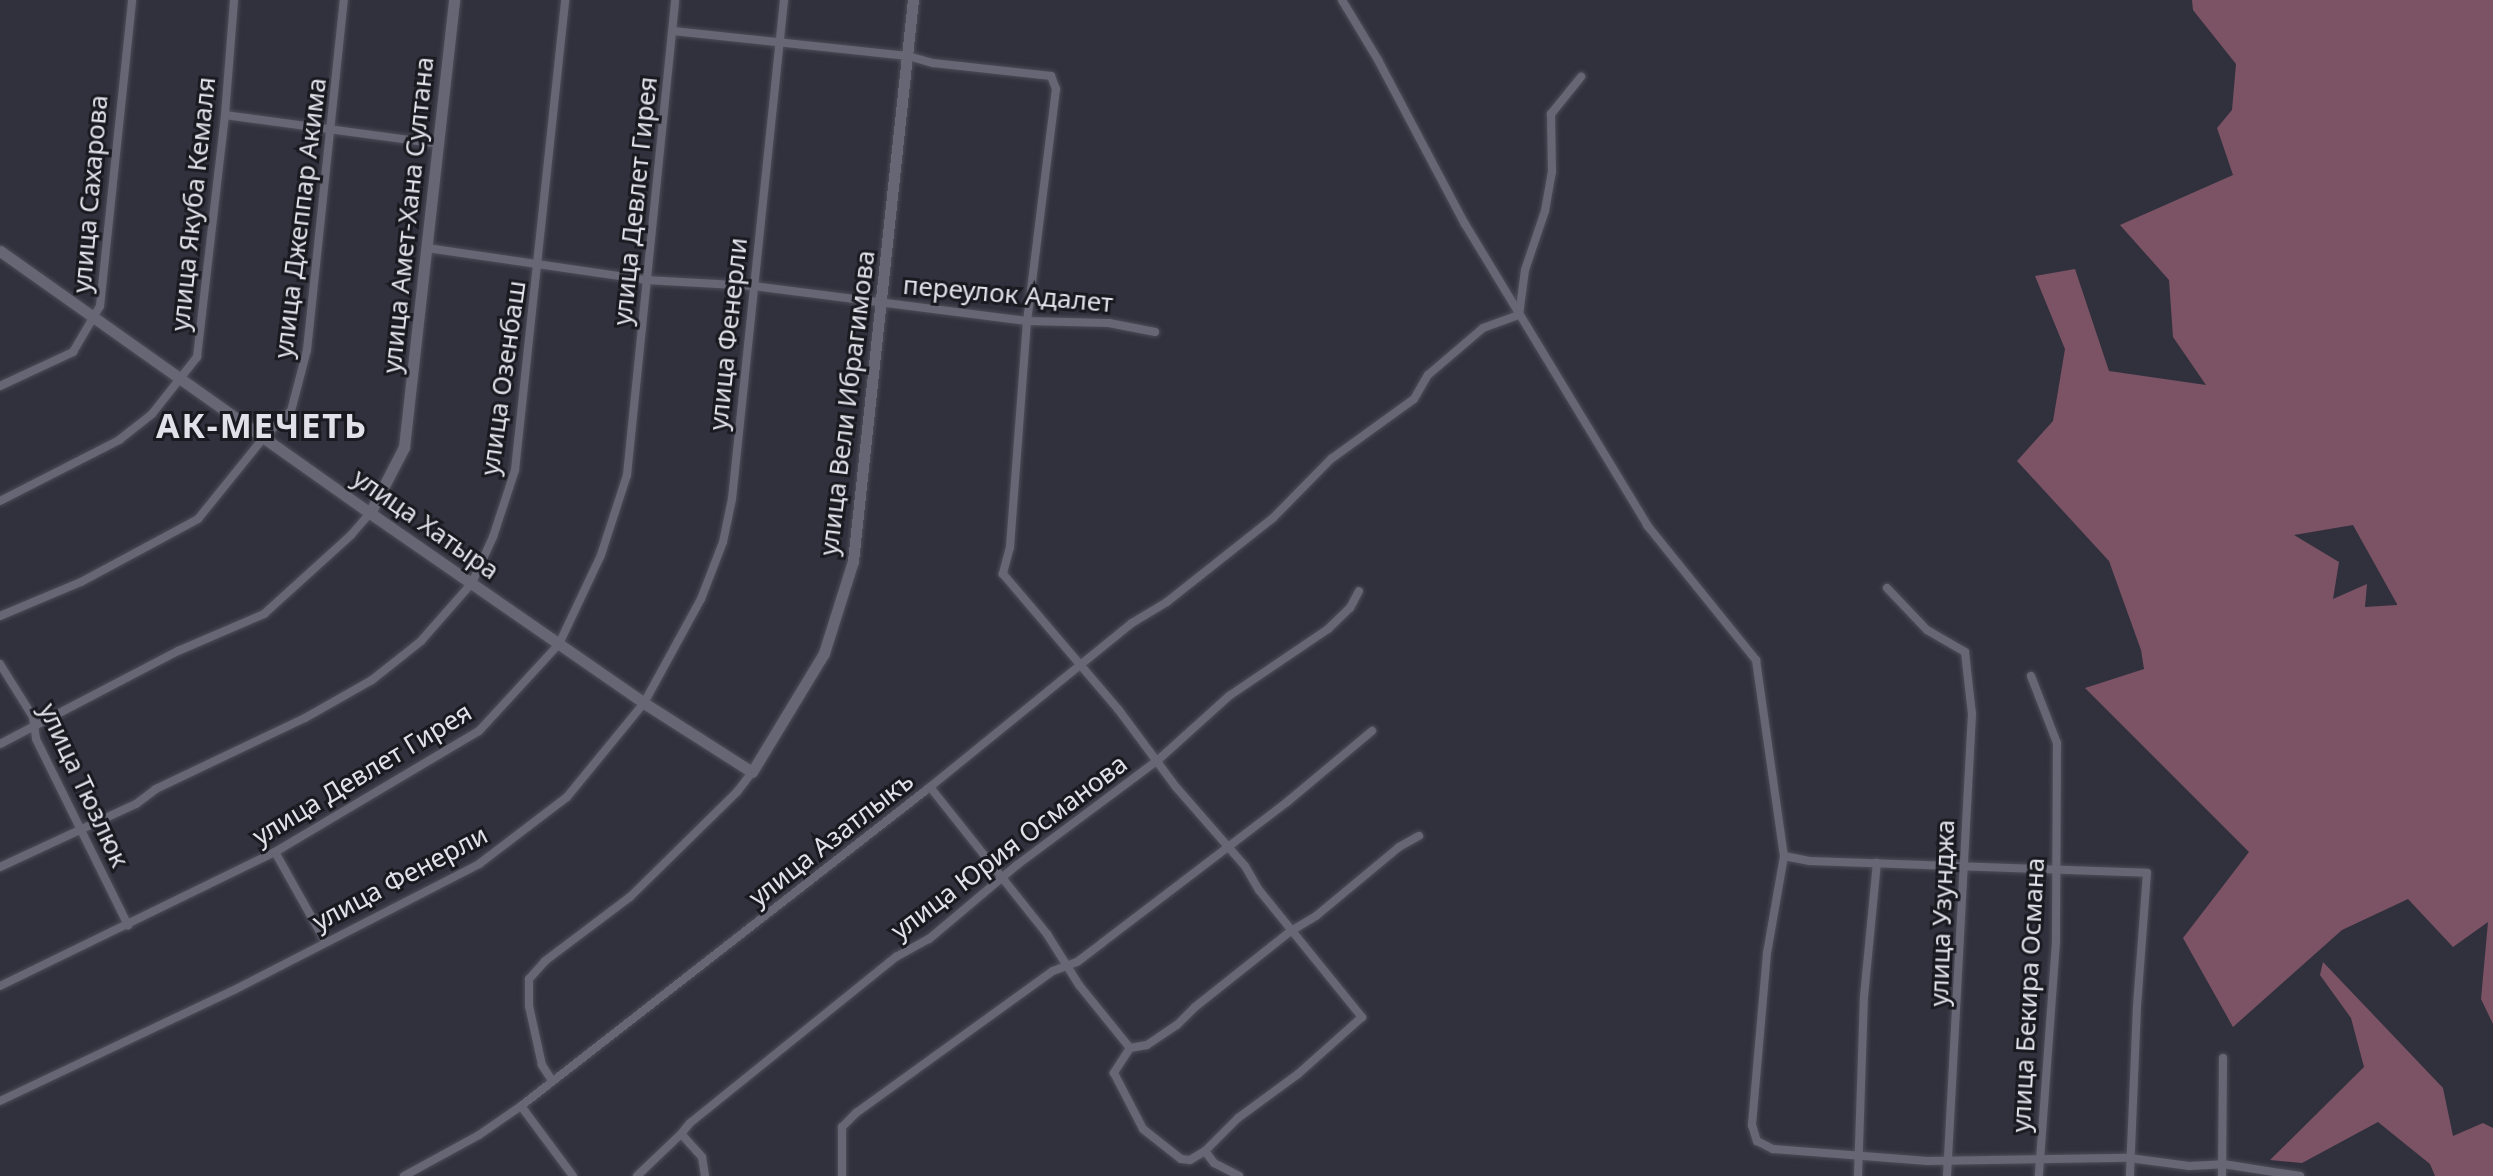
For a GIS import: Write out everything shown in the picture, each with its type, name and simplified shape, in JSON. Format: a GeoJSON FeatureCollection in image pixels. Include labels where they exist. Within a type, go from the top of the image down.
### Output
{"type":"FeatureCollection","features":[{"type":"Feature","properties":{"kind":"street","name":"улица Сахарова"},"geometry":{"type":"LineString","coordinates":[[0,386],[73,352],[100,306],[132,0]]}},
{"type":"Feature","properties":{"kind":"street","name":"улица Якуба Кемаля"},"geometry":{"type":"LineString","coordinates":[[0,501],[119,440],[152,414],[183,379],[197,357],[225,115],[234,0]]}},
{"type":"Feature","properties":{"kind":"street","name":"улица Джеппар Акима"},"geometry":{"type":"LineString","coordinates":[[0,616],[81,582],[198,519],[265,436],[291,411],[307,350],[344,0]]}},
{"type":"Feature","properties":{"kind":"street","name":"улица Амет-Хана Султана"},"geometry":{"type":"LineString","coordinates":[[0,744],[178,651],[264,614],[351,535],[370,513],[404,447],[454,0]]}},
{"type":"Feature","properties":{"kind":"street","name":"улица Озенбаш"},"geometry":{"type":"LineString","coordinates":[[0,867],[136,804],[156,789],[305,718],[372,680],[421,641],[472,583],[493,537],[515,470],[565,0]]}},
{"type":"Feature","properties":{"kind":"street","name":"улица Девлет Гирея"},"geometry":{"type":"LineString","coordinates":[[0,986],[275,852],[479,731],[559,644],[601,555],[627,475],[675,0]]}},
{"type":"Feature","properties":{"kind":"street","name":"улица Фенерли"},"geometry":{"type":"LineString","coordinates":[[0,1101],[236,989],[479,864],[567,797],[644,703],[683,638],[723,542],[732,499],[784,0]]}},
{"type":"Feature","properties":{"kind":"street","name":"улица Вели Ибрагимова"},"geometry":{"type":"LineString","coordinates":[[551,1079],[542,1065],[529,1006],[529,979],[545,961],[630,897],[737,792],[824,653],[853,561],[913,0]]}},
{"type":"Feature","properties":{"kind":"street"},"geometry":{"type":"LineString","coordinates":[[1342,0],[1519,315],[1647,525],[1756,660],[1784,856],[1767,953],[1752,1125],[1757,1141],[1773,1149],[1928,1161],[1949,1158],[2129,1158],[2189,1166],[2223,1164],[2300,1176]]}},
{"type":"Feature","properties":{"kind":"street"},"geometry":{"type":"LineString","coordinates":[[673,31],[908,56],[933,63],[1051,76],[1056,89],[1027,321],[1010,547],[1003,574],[1082,666],[1176,787],[1227,845],[1291,931],[1362,1017],[1298,1074],[1238,1118],[1205,1151],[1190,1160],[1181,1159],[1143,1129],[1114,1073],[1130,1048],[1147,1045],[1177,1025],[1195,1007],[1291,931],[1316,916],[1399,847],[1419,836]]}},
{"type":"Feature","properties":{"kind":"street"},"geometry":{"type":"LineString","coordinates":[[1519,315],[1525,270],[1545,211],[1552,172],[1551,114],[1581,77]]}},
{"type":"Feature","properties":{"kind":"street"},"geometry":{"type":"LineString","coordinates":[[225,115],[440,144]]}},
{"type":"Feature","properties":{"kind":"street","name":"переулок Адалет"},"geometry":{"type":"LineString","coordinates":[[427,248],[646,280],[753,286],[1027,321],[1109,323],[1155,332]]}},
{"type":"Feature","properties":{"kind":"street","name":"улица Хатыра"},"geometry":{"type":"LineString","coordinates":[[0,251],[644,703],[752,772]]}},
{"type":"Feature","properties":{"kind":"street","name":"улица Азатлыкъ"},"geometry":{"type":"LineString","coordinates":[[404,1176],[479,1135],[521,1106],[551,1079],[588,1054],[930,787],[1132,623],[1167,602],[1273,518],[1331,459],[1414,399],[1428,375],[1483,328],[1519,315]]}},
{"type":"Feature","properties":{"kind":"street","name":"улица Узунджа"},"geometry":{"type":"LineString","coordinates":[[1887,588],[1927,630],[1965,652],[1972,714],[1962,865],[1961,972],[1947,1176]]}},
{"type":"Feature","properties":{"kind":"street","name":"улица Юрия Османова"},"geometry":{"type":"LineString","coordinates":[[637,1176],[681,1134],[896,957],[929,939],[1158,760],[1229,696],[1328,629],[1350,608],[1359,591]]}},
{"type":"Feature","properties":{"kind":"street","name":"улица Тюзлюк"},"geometry":{"type":"LineString","coordinates":[[0,664],[33,717],[36,739],[128,925]]}},
{"type":"Feature","properties":{"kind":"street","name":"улица Бекира Османа"},"geometry":{"type":"LineString","coordinates":[[2031,676],[2057,743],[2056,942],[2039,1176]]}},
{"type":"Feature","properties":{"kind":"street"},"geometry":{"type":"LineString","coordinates":[[842,1176],[842,1127],[856,1113],[1067,964],[1090,952],[1287,802],[1372,731]]}},
{"type":"Feature","properties":{"kind":"street"},"geometry":{"type":"LineString","coordinates":[[930,787],[1130,1048]]}},
{"type":"Feature","properties":{"kind":"street"},"geometry":{"type":"LineString","coordinates":[[275,852],[325,941]]}},
{"type":"Feature","properties":{"kind":"street"},"geometry":{"type":"LineString","coordinates":[[1784,856],[1810,861],[2147,873],[2130,1176]]}},
{"type":"Feature","properties":{"kind":"street"},"geometry":{"type":"LineString","coordinates":[[1858,1176],[1864,997],[1877,863]]}},
{"type":"Feature","properties":{"kind":"street"},"geometry":{"type":"LineString","coordinates":[[2222,1176],[2223,1058]]}},
{"type":"Feature","properties":{"kind":"street"},"geometry":{"type":"LineString","coordinates":[[521,1106],[573,1176]]}},
{"type":"Feature","properties":{"kind":"street"},"geometry":{"type":"LineString","coordinates":[[681,1134],[702,1157],[705,1176]]}},
{"type":"Feature","properties":{"kind":"street"},"geometry":{"type":"LineString","coordinates":[[1205,1151],[1214,1163],[1239,1176]]}},
{"type":"Feature","properties":{"kind":"shaded area"},"geometry":{"type":"Polygon","coordinates":[[[2192,0],[2493,0],[2493,1024],[2481,999],[2488,922],[2453,947],[2408,899],[2342,930],[2233,1027],[2183,938],[2249,852],[2085,688],[2144,669],[2141,650],[2109,561],[2017,461],[2053,421],[2065,349],[2035,276],[2075,269],[2109,371],[2206,385],[2173,337],[2169,280],[2120,225],[2233,175],[2217,128],[2232,110],[2236,64],[2193,10],[2192,0]],[[2353,525],[2294,535],[2339,562],[2333,599],[2367,584],[2365,607],[2397,605],[2353,525]]]}},
{"type":"Feature","properties":{"kind":"shaded area"},"geometry":{"type":"Polygon","coordinates":[[[2323,962],[2443,1088],[2453,1136],[2483,1123],[2493,1128],[2493,1176],[2435,1176],[2430,1164],[2378,1122],[2302,1163],[2270,1160],[2364,1067],[2351,1018],[2320,975],[2323,962]]]}},
{"type":"Feature","properties":{"kind":"district","name":"АК-МЕЧЕТЬ"},"geometry":{"type":"Point","coordinates":[262,426]}}]}
